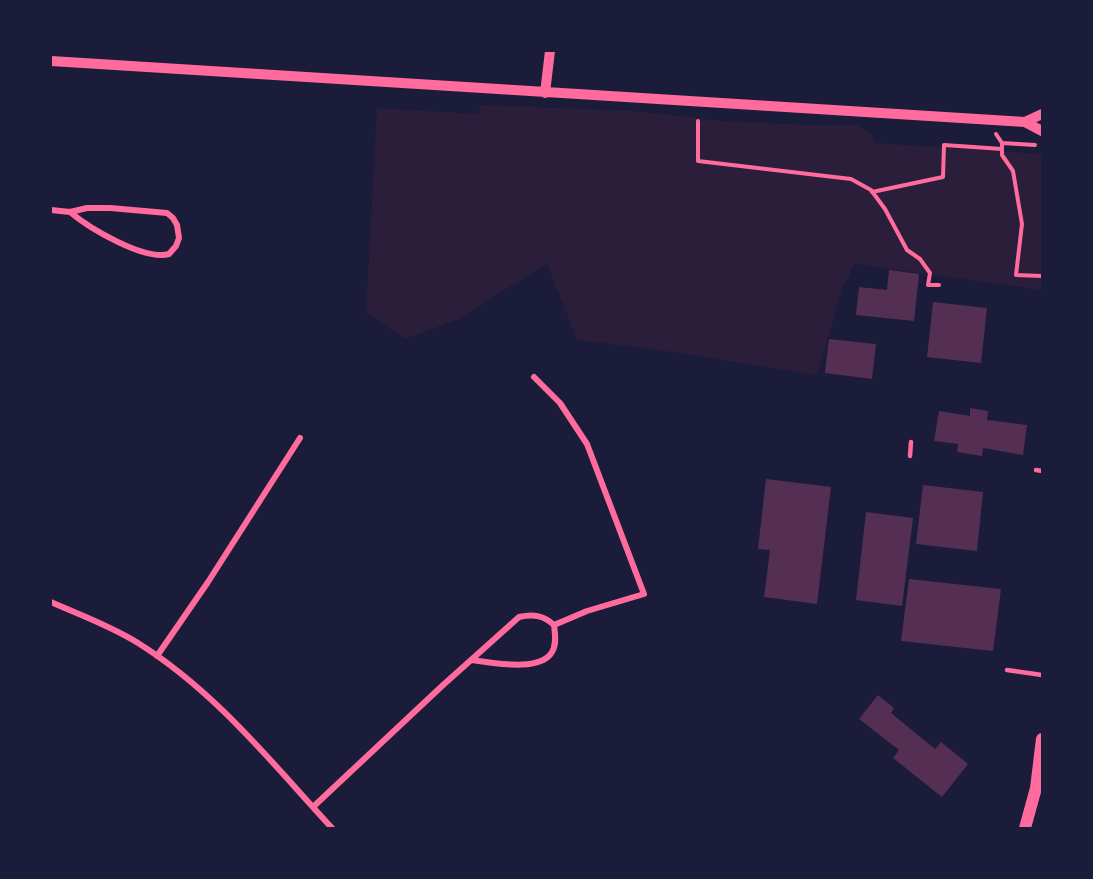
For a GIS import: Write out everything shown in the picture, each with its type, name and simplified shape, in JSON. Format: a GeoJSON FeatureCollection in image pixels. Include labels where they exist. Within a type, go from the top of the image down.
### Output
{"type":"FeatureCollection","features":[{"type":"Feature","properties":{"kind":"main road"},"geometry":{"type":"LineString","coordinates":[[1025,828],[1036,788],[1042,740]]}},
{"type":"Feature","properties":{"kind":"street"},"geometry":{"type":"LineString","coordinates":[[545,93],[550,51]]}},
{"type":"Feature","properties":{"kind":"street"},"geometry":{"type":"LineString","coordinates":[[51,61],[1025,122],[1042,132]]}},
{"type":"Feature","properties":{"kind":"street"},"geometry":{"type":"LineString","coordinates":[[1025,122],[1042,114]]}},
{"type":"Feature","properties":{"kind":"street"},"geometry":{"type":"LineString","coordinates":[[51,210],[70,212],[87,207],[159,211],[167,213],[172,218],[177,225],[179,238],[169,254],[147,254],[98,232],[70,212]]}},
{"type":"Feature","properties":{"kind":"street"},"geometry":{"type":"LineString","coordinates":[[534,377],[560,403],[587,444],[644,594],[587,611],[554,625]]}},
{"type":"Feature","properties":{"kind":"street"},"geometry":{"type":"LineString","coordinates":[[157,656],[208,582],[300,438]]}},
{"type":"Feature","properties":{"kind":"street"},"geometry":{"type":"LineString","coordinates":[[51,602],[121,634],[157,656],[220,708],[332,828]]}},
{"type":"Feature","properties":{"kind":"street"},"geometry":{"type":"LineString","coordinates":[[313,807],[471,660],[519,617],[533,614],[547,618],[554,625],[556,639],[552,653],[543,661],[528,664],[471,660]]}},
{"type":"Feature","properties":{"kind":"lane"},"geometry":{"type":"LineString","coordinates":[[910,456],[911,442]]}},
{"type":"Feature","properties":{"kind":"lane"},"geometry":{"type":"LineString","coordinates":[[1036,470],[1042,471]]}},
{"type":"Feature","properties":{"kind":"lane"},"geometry":{"type":"LineString","coordinates":[[1007,670],[1042,675]]}},
{"type":"Feature","properties":{"kind":"path"},"geometry":{"type":"LineString","coordinates":[[698,121],[698,161],[851,179],[872,192],[885,209],[907,250],[920,259],[930,273],[928,285],[939,285]]}},
{"type":"Feature","properties":{"kind":"path"},"geometry":{"type":"LineString","coordinates":[[1042,145],[1002,143],[1002,155],[1013,171],[1022,224],[1016,275],[1042,276]]}},
{"type":"Feature","properties":{"kind":"path"},"geometry":{"type":"LineString","coordinates":[[872,192],[943,177],[944,145],[1002,149]]}},
{"type":"Feature","properties":{"kind":"shaded area"},"geometry":{"type":"Polygon","coordinates":[[[480,105],[634,111],[724,121],[857,125],[871,133],[875,143],[1042,154],[1042,290],[855,264],[843,287],[817,375],[653,349],[577,340],[547,264],[456,320],[405,339],[366,312],[377,108],[478,114],[480,105]]]}},
{"type":"Feature","properties":{"kind":"building"},"geometry":{"type":"Polygon","coordinates":[[[889,270],[919,274],[914,321],[856,315],[859,287],[887,290],[889,270]]]}},
{"type":"Feature","properties":{"kind":"building"},"geometry":{"type":"Polygon","coordinates":[[[933,302],[987,308],[981,363],[927,357],[933,302]]]}},
{"type":"Feature","properties":{"kind":"building"},"geometry":{"type":"Polygon","coordinates":[[[829,339],[876,344],[872,379],[825,373],[829,339]]]}},
{"type":"Feature","properties":{"kind":"building"},"geometry":{"type":"Polygon","coordinates":[[[970,408],[988,411],[987,420],[1027,425],[1023,455],[983,448],[982,456],[957,452],[958,444],[934,441],[939,411],[970,416],[970,408]]]}},
{"type":"Feature","properties":{"kind":"building"},"geometry":{"type":"Polygon","coordinates":[[[766,479],[831,487],[817,604],[764,597],[770,550],[758,549],[766,479]]]}},
{"type":"Feature","properties":{"kind":"building"},"geometry":{"type":"Polygon","coordinates":[[[923,485],[983,492],[977,551],[916,544],[923,485]]]}},
{"type":"Feature","properties":{"kind":"building"},"geometry":{"type":"Polygon","coordinates":[[[866,512],[913,518],[902,606],[856,600],[866,512]]]}},
{"type":"Feature","properties":{"kind":"building"},"geometry":{"type":"Polygon","coordinates":[[[909,579],[1001,589],[993,651],[901,641],[909,579]]]}},
{"type":"Feature","properties":{"kind":"building"},"geometry":{"type":"Polygon","coordinates":[[[878,695],[894,708],[891,713],[935,749],[941,742],[968,764],[942,797],[893,758],[899,750],[859,719],[878,695]]]}}]}
